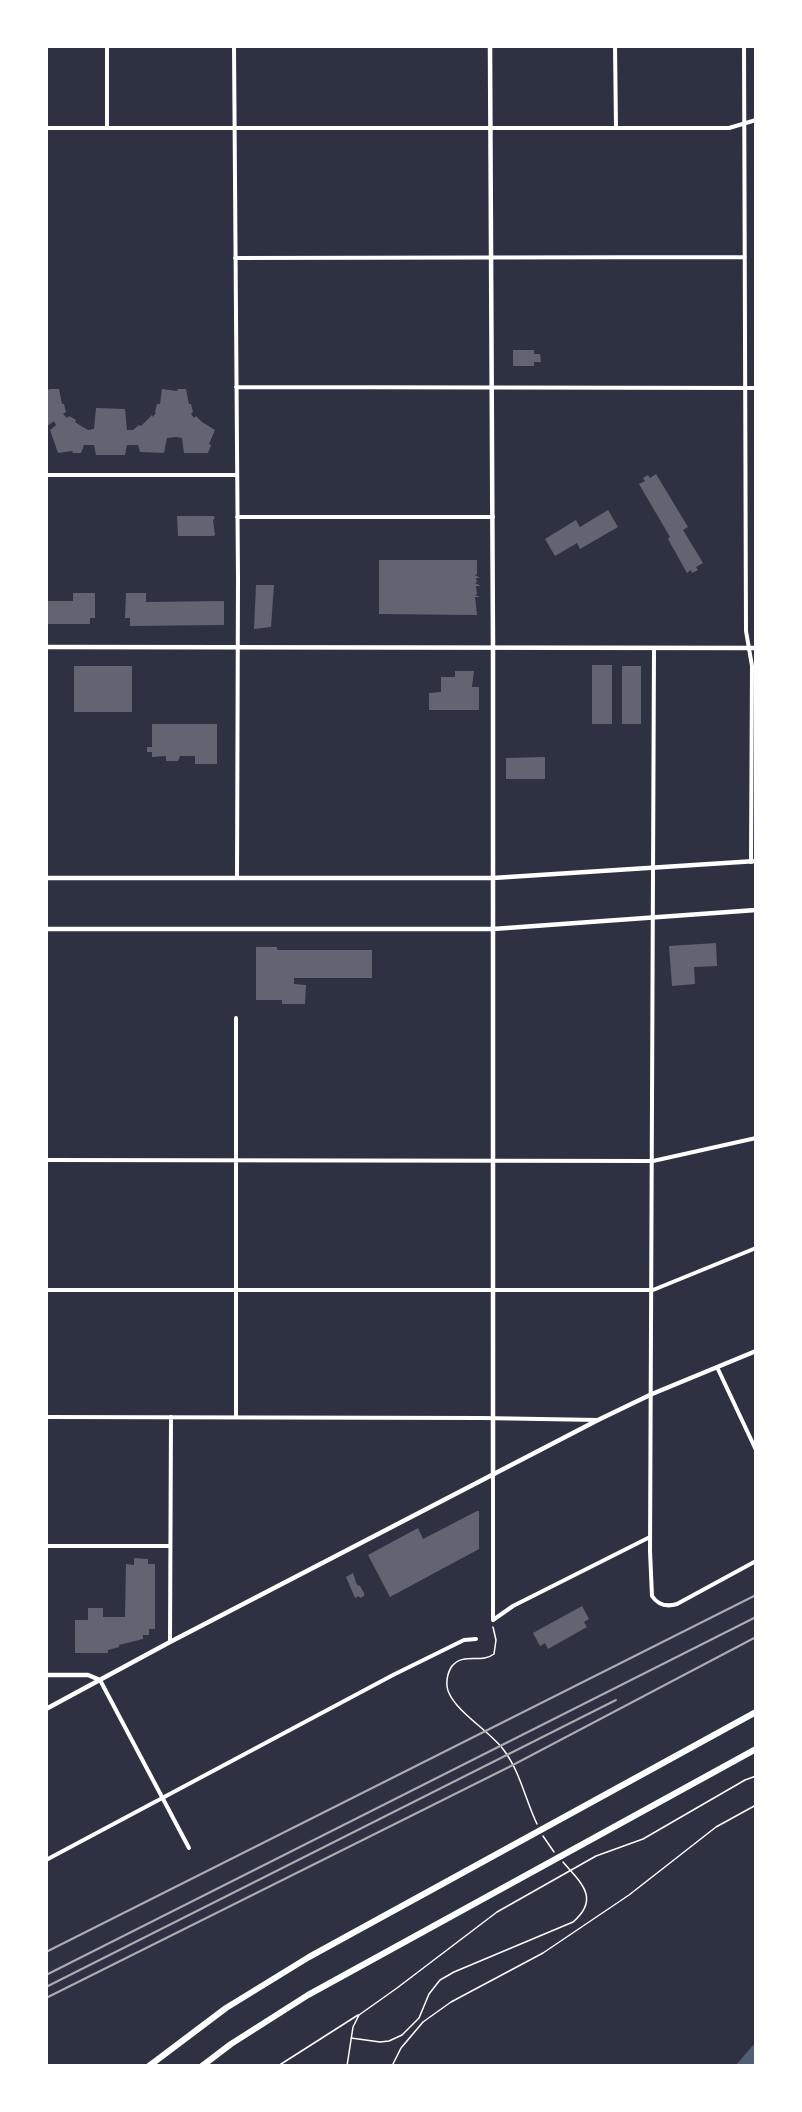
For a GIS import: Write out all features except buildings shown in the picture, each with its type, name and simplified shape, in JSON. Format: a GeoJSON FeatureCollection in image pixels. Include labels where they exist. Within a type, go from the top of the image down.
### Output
{"type":"FeatureCollection","features":[{"type":"Feature","properties":{"kind":"highway"},"geometry":{"type":"LineString","coordinates":[[149,2066],[226,2008],[309,1957],[756,1712]]}},
{"type":"Feature","properties":{"kind":"highway"},"geometry":{"type":"LineString","coordinates":[[202,2066],[231,2044],[308,1995],[756,1749]]}},
{"type":"Feature","properties":{"kind":"street"},"geometry":{"type":"LineString","coordinates":[[107,46],[107,128]]}},
{"type":"Feature","properties":{"kind":"street"},"geometry":{"type":"LineString","coordinates":[[234,46],[238,648],[237,877]]}},
{"type":"Feature","properties":{"kind":"street"},"geometry":{"type":"LineString","coordinates":[[490,46],[493,517],[493,1620]]}},
{"type":"Feature","properties":{"kind":"street"},"geometry":{"type":"LineString","coordinates":[[615,46],[616,127]]}},
{"type":"Feature","properties":{"kind":"street"},"geometry":{"type":"LineString","coordinates":[[46,878],[493,878],[753,861],[752,666],[746,631],[744,46]]}},
{"type":"Feature","properties":{"kind":"street"},"geometry":{"type":"LineString","coordinates":[[46,128],[729,128],[756,120]]}},
{"type":"Feature","properties":{"kind":"street"},"geometry":{"type":"LineString","coordinates":[[235,258],[745,257]]}},
{"type":"Feature","properties":{"kind":"street"},"geometry":{"type":"LineString","coordinates":[[236,387],[756,388]]}},
{"type":"Feature","properties":{"kind":"street"},"geometry":{"type":"LineString","coordinates":[[46,475],[237,475]]}},
{"type":"Feature","properties":{"kind":"street"},"geometry":{"type":"LineString","coordinates":[[237,517],[493,517]]}},
{"type":"Feature","properties":{"kind":"street"},"geometry":{"type":"LineString","coordinates":[[46,647],[756,648]]}},
{"type":"Feature","properties":{"kind":"street"},"geometry":{"type":"LineString","coordinates":[[654,648],[652,1596],[659,1603],[670,1606],[677,1604],[756,1560]]}},
{"type":"Feature","properties":{"kind":"street"},"geometry":{"type":"LineString","coordinates":[[46,930],[493,929],[756,910]]}},
{"type":"Feature","properties":{"kind":"street"},"geometry":{"type":"LineString","coordinates":[[236,1018],[236,1416]]}},
{"type":"Feature","properties":{"kind":"street"},"geometry":{"type":"LineString","coordinates":[[46,1160],[653,1161],[756,1138]]}},
{"type":"Feature","properties":{"kind":"street"},"geometry":{"type":"LineString","coordinates":[[46,1290],[652,1290],[756,1248]]}},
{"type":"Feature","properties":{"kind":"street"},"geometry":{"type":"LineString","coordinates":[[46,1709],[170,1642],[598,1420],[652,1394],[756,1351]]}},
{"type":"Feature","properties":{"kind":"street"},"geometry":{"type":"LineString","coordinates":[[717,1367],[756,1450]]}},
{"type":"Feature","properties":{"kind":"street"},"geometry":{"type":"LineString","coordinates":[[46,1417],[236,1416],[598,1420]]}},
{"type":"Feature","properties":{"kind":"street"},"geometry":{"type":"LineString","coordinates":[[170,1642],[171,1417]]}},
{"type":"Feature","properties":{"kind":"street"},"geometry":{"type":"LineString","coordinates":[[493,1620],[513,1606],[651,1537]]}},
{"type":"Feature","properties":{"kind":"street"},"geometry":{"type":"LineString","coordinates":[[46,1546],[170,1546]]}},
{"type":"Feature","properties":{"kind":"street"},"geometry":{"type":"LineString","coordinates":[[46,1860],[393,1675],[464,1640],[476,1639]]}},
{"type":"Feature","properties":{"kind":"street"},"geometry":{"type":"LineString","coordinates":[[46,1675],[87,1676],[100,1680],[189,1848]]}},
{"type":"Feature","properties":{"kind":"path"},"geometry":{"type":"LineString","coordinates":[[351,2038],[380,2042],[402,2035],[419,2018],[429,1994],[440,1980],[567,1925],[579,1917],[586,1902],[584,1886],[543,1837],[518,1773],[505,1751],[455,1702],[449,1693],[448,1674],[452,1666],[458,1661],[469,1658],[486,1659],[494,1654],[496,1640],[493,1620]]}},
{"type":"Feature","properties":{"kind":"path"},"geometry":{"type":"LineString","coordinates":[[278,2066],[359,2015],[510,1904],[596,1856],[643,1839],[745,1780],[756,1776]]}},
{"type":"Feature","properties":{"kind":"path"},"geometry":{"type":"LineString","coordinates":[[392,2066],[401,2048],[423,2022],[451,2002],[543,1953],[629,1895],[716,1827],[756,1805]]}},
{"type":"Feature","properties":{"kind":"path"},"geometry":{"type":"LineString","coordinates":[[347,2066],[351,2038],[359,2015]]}},
{"type":"Feature","properties":{"kind":"path"},"geometry":{"type":"LineString","coordinates":[[419,2018],[423,2022]]}},
{"type":"Feature","properties":{"kind":"water"},"geometry":{"type":"Polygon","coordinates":[[[755,2043],[755,2065],[736,2065],[755,2043]]]}},
{"type":"Feature","properties":{"kind":"railway"},"geometry":{"type":"LineString","coordinates":[[46,1952],[756,1595]]}},
{"type":"Feature","properties":{"kind":"railway"},"geometry":{"type":"LineString","coordinates":[[46,1975],[756,1617]]}},
{"type":"Feature","properties":{"kind":"railway"},"geometry":{"type":"LineString","coordinates":[[46,1998],[511,1766],[756,1637]]}},
{"type":"Feature","properties":{"kind":"railway"},"geometry":{"type":"LineString","coordinates":[[46,1987],[616,1700]]}}]}
